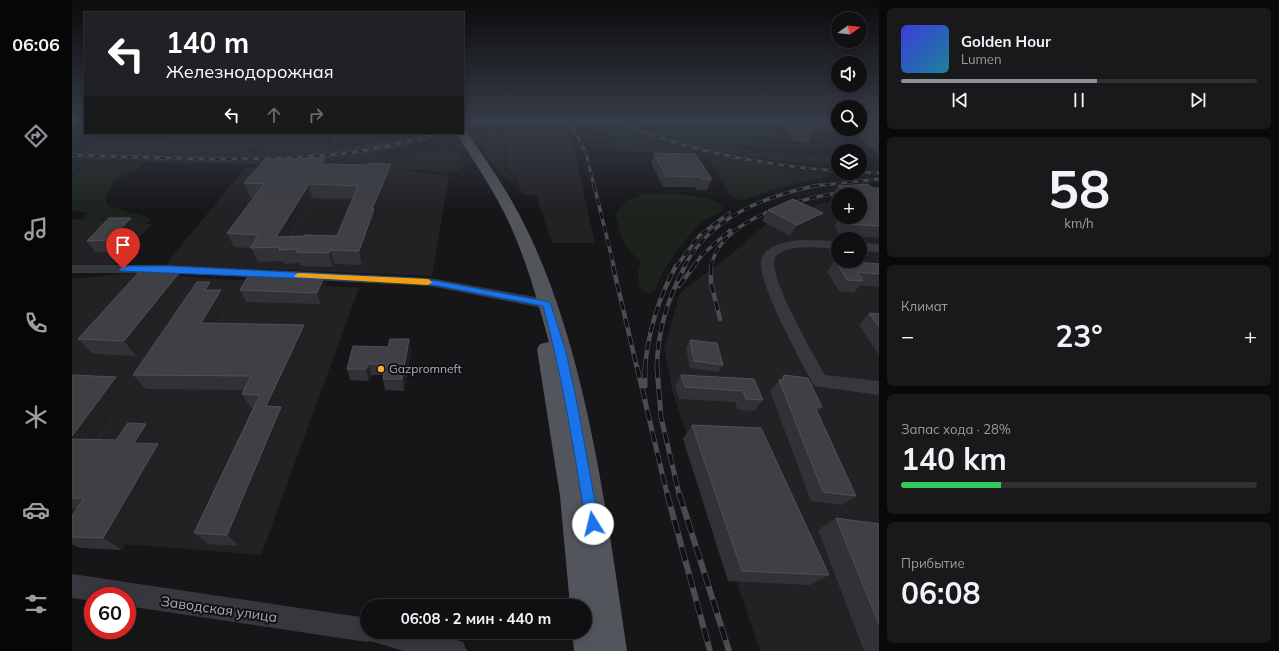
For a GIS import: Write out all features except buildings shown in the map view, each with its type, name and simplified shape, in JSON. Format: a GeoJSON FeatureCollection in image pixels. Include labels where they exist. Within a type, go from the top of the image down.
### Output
{"type":"FeatureCollection","features":[{"type":"Feature","properties":{"kind":"main road"},"geometry":{"type":"LineString","coordinates":[[466,151],[480,172],[507,221],[561,352],[584,465],[611,651]]}},
{"type":"Feature","properties":{"kind":"main road"},"geometry":{"type":"LineString","coordinates":[[475,151],[488,171],[520,231],[541,303],[573,496],[584,599]]}},
{"type":"Feature","properties":{"kind":"main road"},"geometry":{"type":"LineString","coordinates":[[589,639],[590,651]]}},
{"type":"Feature","properties":{"kind":"street"},"geometry":{"type":"LineString","coordinates":[[831,245],[796,244],[776,249],[768,258],[767,265],[772,285],[820,381],[879,388]]}},
{"type":"Feature","properties":{"kind":"street"},"geometry":{"type":"LineString","coordinates":[[867,247],[879,248]]}},
{"type":"Feature","properties":{"kind":"street"},"geometry":{"type":"LineString","coordinates":[[72,269],[169,269],[430,282],[541,303]]}},
{"type":"Feature","properties":{"kind":"street","name":"Заводская улица"},"geometry":{"type":"LineString","coordinates":[[72,586],[360,629]]}},
{"type":"Feature","properties":{"kind":"street"},"geometry":{"type":"LineString","coordinates":[[406,639],[454,651]]}},
{"type":"Feature","properties":{"kind":"shaded area"},"geometry":{"type":"Polygon","coordinates":[[[72,151],[294,153],[307,151],[382,151],[337,160],[265,165],[72,160],[72,151]]]}},
{"type":"Feature","properties":{"kind":"shaded area"},"geometry":{"type":"Polygon","coordinates":[[[106,151],[246,151],[228,155],[106,151]]]}},
{"type":"Feature","properties":{"kind":"shaded area"},"geometry":{"type":"Polygon","coordinates":[[[322,151],[304,155],[287,156],[261,154],[260,152],[322,151]]]}},
{"type":"Feature","properties":{"kind":"shaded area"},"geometry":{"type":"Polygon","coordinates":[[[450,151],[454,152],[461,158],[464,166],[458,171],[445,173],[420,170],[396,172],[355,170],[359,162],[341,164],[271,164],[368,154],[384,155],[450,151]]]}},
{"type":"Feature","properties":{"kind":"shaded area"},"geometry":{"type":"Polygon","coordinates":[[[484,151],[505,151],[505,168],[514,178],[514,181],[504,177],[484,151]]]}},
{"type":"Feature","properties":{"kind":"shaded area"},"geometry":{"type":"Polygon","coordinates":[[[506,151],[574,151],[595,243],[552,243],[536,195],[522,195],[516,178],[506,167],[506,151]]]}},
{"type":"Feature","properties":{"kind":"shaded area"},"geometry":{"type":"Polygon","coordinates":[[[623,151],[695,151],[704,154],[623,151]]]}},
{"type":"Feature","properties":{"kind":"shaded area"},"geometry":{"type":"Polygon","coordinates":[[[717,151],[763,151],[831,157],[831,165],[782,161],[717,151]]]}},
{"type":"Feature","properties":{"kind":"shaded area"},"geometry":{"type":"Polygon","coordinates":[[[709,157],[726,157],[786,169],[818,172],[831,176],[782,187],[741,200],[733,197],[727,191],[709,157]]]}},
{"type":"Feature","properties":{"kind":"shaded area"},"geometry":{"type":"Polygon","coordinates":[[[72,162],[143,163],[141,167],[117,179],[108,193],[106,203],[109,206],[147,217],[150,221],[140,225],[82,221],[88,213],[72,211],[72,176],[81,169],[79,167],[72,167],[72,162]]]}},
{"type":"Feature","properties":{"kind":"shaded area"},"geometry":{"type":"Polygon","coordinates":[[[246,167],[418,172],[449,176],[432,276],[165,265],[246,167]]]}},
{"type":"Feature","properties":{"kind":"shaded area"},"geometry":{"type":"Polygon","coordinates":[[[646,194],[676,194],[700,197],[719,203],[724,209],[703,222],[694,230],[668,264],[658,281],[656,289],[650,292],[642,290],[638,280],[641,263],[624,244],[615,215],[627,200],[646,194]]]}},
{"type":"Feature","properties":{"kind":"shaded area"},"geometry":{"type":"Polygon","coordinates":[[[879,198],[879,651],[760,651],[672,390],[664,348],[680,293],[734,252],[767,223],[791,212],[831,202],[831,224],[867,224],[867,210],[879,198]]]}},
{"type":"Feature","properties":{"kind":"shaded area"},"geometry":{"type":"Polygon","coordinates":[[[72,219],[152,224],[113,265],[72,265],[72,219]]]}},
{"type":"Feature","properties":{"kind":"shaded area"},"geometry":{"type":"Polygon","coordinates":[[[131,273],[359,288],[261,555],[72,540],[72,279],[131,273]]]}},
{"type":"Feature","properties":{"kind":"railway"},"geometry":{"type":"LineString","coordinates":[[72,155],[244,159],[314,156],[357,151]]}},
{"type":"Feature","properties":{"kind":"railway"},"geometry":{"type":"LineString","coordinates":[[585,151],[594,186]]}},
{"type":"Feature","properties":{"kind":"railway"},"geometry":{"type":"LineString","coordinates":[[710,151],[780,165],[831,170]]}},
{"type":"Feature","properties":{"kind":"railway"},"geometry":{"type":"LineString","coordinates":[[867,172],[879,173]]}},
{"type":"Feature","properties":{"kind":"railway"},"geometry":{"type":"LineString","coordinates":[[816,186],[879,179]]}},
{"type":"Feature","properties":{"kind":"railway"},"geometry":{"type":"LineString","coordinates":[[594,185],[614,267]]}},
{"type":"Feature","properties":{"kind":"railway"},"geometry":{"type":"LineString","coordinates":[[684,267],[695,250],[709,234],[724,222],[761,202],[800,189],[816,186]]}},
{"type":"Feature","properties":{"kind":"railway"},"geometry":{"type":"LineString","coordinates":[[711,267],[718,250],[730,235],[746,223],[786,205],[831,194]]}},
{"type":"Feature","properties":{"kind":"railway"},"geometry":{"type":"LineString","coordinates":[[676,267],[699,236],[729,213]]}},
{"type":"Feature","properties":{"kind":"railway"},"geometry":{"type":"LineString","coordinates":[[693,267],[702,255],[730,230]]}},
{"type":"Feature","properties":{"kind":"railway"},"geometry":{"type":"LineString","coordinates":[[613,266],[637,368]]}},
{"type":"Feature","properties":{"kind":"railway"},"geometry":{"type":"LineString","coordinates":[[645,368],[646,355],[655,315],[664,290],[676,266]]}},
{"type":"Feature","properties":{"kind":"railway"},"geometry":{"type":"LineString","coordinates":[[657,367],[661,328],[673,290],[685,266]]}},
{"type":"Feature","properties":{"kind":"railway"},"geometry":{"type":"LineString","coordinates":[[679,286],[694,266]]}},
{"type":"Feature","properties":{"kind":"railway"},"geometry":{"type":"LineString","coordinates":[[711,267],[711,283],[720,319]]}},
{"type":"Feature","properties":{"kind":"railway"},"geometry":{"type":"LineString","coordinates":[[637,367],[667,494]]}},
{"type":"Feature","properties":{"kind":"railway"},"geometry":{"type":"LineString","coordinates":[[657,367],[661,417],[679,494]]}},
{"type":"Feature","properties":{"kind":"railway"},"geometry":{"type":"LineString","coordinates":[[645,368],[645,386]]}},
{"type":"Feature","properties":{"kind":"railway"},"geometry":{"type":"LineString","coordinates":[[667,493],[710,651]]}},
{"type":"Feature","properties":{"kind":"railway"},"geometry":{"type":"LineString","coordinates":[[679,493],[729,651]]}},
{"type":"Feature","properties":{"kind":"slow traffic"},"geometry":{"type":"LineString","coordinates":[[298,276],[428,282]]}},
{"type":"Feature","properties":{"kind":"place","name":"Gazpromneft"},"geometry":{"type":"Point","coordinates":[381,369]}},
{"type":"Feature","properties":{"kind":"route"},"geometry":{"type":"LineString","coordinates":[[123,269],[169,269],[430,282],[547,304],[561,352],[572,403],[584,465],[593,524]]}}]}
